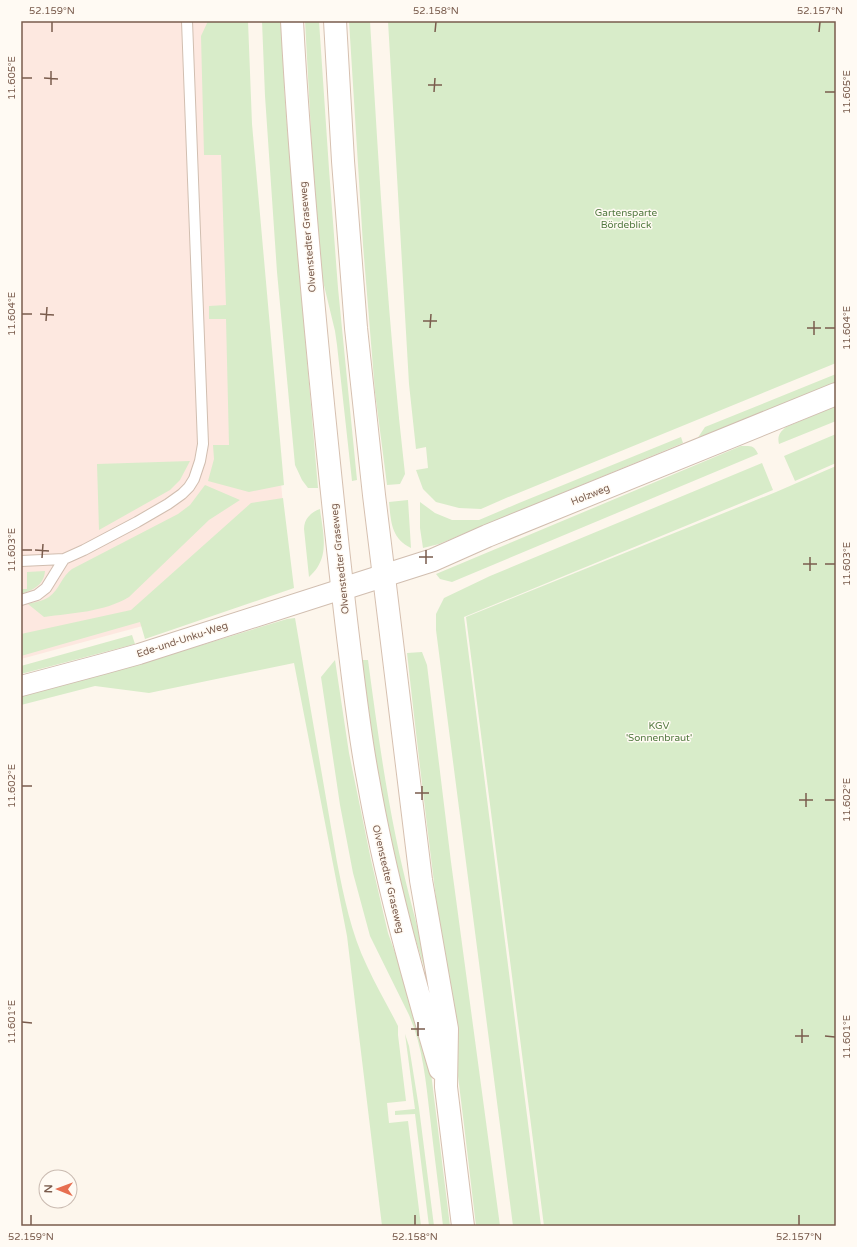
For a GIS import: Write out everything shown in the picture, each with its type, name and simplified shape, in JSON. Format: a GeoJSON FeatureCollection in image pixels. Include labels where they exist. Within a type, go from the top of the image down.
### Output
{"type":"FeatureCollection","features":[{"type":"Feature","properties":{"kind":"main road","name":"Olvenstedter Graseweg"},"geometry":{"type":"LineString","coordinates":[[292,21],[301,166],[332,500],[362,747],[382,852],[419,998],[446,1087]]}},
{"type":"Feature","properties":{"kind":"main road","name":"Olvenstedter Graseweg"},"geometry":{"type":"LineString","coordinates":[[335,21],[343,161],[356,328],[421,880],[447,1029],[446,1087],[463,1226]]}},
{"type":"Feature","properties":{"kind":"main road","name":"Holzweg"},"geometry":{"type":"LineString","coordinates":[[342,589],[433,560],[487,536],[836,394]]}},
{"type":"Feature","properties":{"kind":"street","name":"Ede-und-Unku-Weg"},"geometry":{"type":"LineString","coordinates":[[21,686],[132,656],[342,589]]}},
{"type":"Feature","properties":{"kind":"lane"},"geometry":{"type":"LineString","coordinates":[[21,561],[64,559],[84,550],[175,500],[192,483],[196,475],[200,461],[202,444],[187,21]]}},
{"type":"Feature","properties":{"kind":"lane"},"geometry":{"type":"LineString","coordinates":[[21,600],[37,595],[46,588],[64,559]]}},
{"type":"Feature","properties":{"kind":"shaded area"},"geometry":{"type":"Polygon","coordinates":[[[21,21],[244,21],[247,90],[290,586],[21,659],[21,21]]]}},
{"type":"Feature","properties":{"kind":"green space"},"geometry":{"type":"Polygon","coordinates":[[[208,21],[248,21],[252,124],[284,485],[249,492],[208,481],[214,459],[213,445],[229,445],[226,319],[209,319],[209,306],[226,305],[221,155],[204,155],[201,36],[208,21]]]}},
{"type":"Feature","properties":{"kind":"green space"},"geometry":{"type":"Polygon","coordinates":[[[262,21],[281,21],[285,101],[318,488],[308,488],[302,480],[295,465],[277,272],[265,96],[262,21]]]}},
{"type":"Feature","properties":{"kind":"green space"},"geometry":{"type":"Polygon","coordinates":[[[305,21],[319,21],[338,288],[357,480],[352,481],[335,331],[322,277],[313,169],[305,21]]]}},
{"type":"Feature","properties":{"kind":"green space"},"geometry":{"type":"Polygon","coordinates":[[[349,21],[370,21],[389,305],[405,474],[400,484],[387,485],[375,392],[363,245],[349,21]]]}},
{"type":"Feature","properties":{"kind":"green space","name":"Gartensparte Bördeblick"},"geometry":{"type":"Polygon","coordinates":[[[388,21],[836,21],[836,363],[481,509],[459,508],[436,502],[423,489],[416,470],[428,468],[426,447],[416,449],[409,384],[388,21]]]}},
{"type":"Feature","properties":{"kind":"green space"},"geometry":{"type":"Polygon","coordinates":[[[836,374],[836,382],[697,439],[705,427],[836,374]]]}},
{"type":"Feature","properties":{"kind":"green space"},"geometry":{"type":"Polygon","coordinates":[[[836,406],[836,421],[779,444],[778,439],[780,434],[786,427],[836,406]]]}},
{"type":"Feature","properties":{"kind":"green space"},"geometry":{"type":"Polygon","coordinates":[[[836,434],[836,463],[795,481],[784,456],[836,434]]]}},
{"type":"Feature","properties":{"kind":"green space"},"geometry":{"type":"Polygon","coordinates":[[[681,437],[683,443],[439,544],[423,548],[420,528],[420,502],[435,513],[452,520],[479,520],[681,437]]]}},
{"type":"Feature","properties":{"kind":"green space"},"geometry":{"type":"Polygon","coordinates":[[[741,446],[752,447],[758,454],[452,582],[440,579],[436,574],[741,446]]]}},
{"type":"Feature","properties":{"kind":"green space"},"geometry":{"type":"Polygon","coordinates":[[[190,461],[180,480],[170,490],[99,530],[97,464],[190,461]]]}},
{"type":"Feature","properties":{"kind":"green space"},"geometry":{"type":"Polygon","coordinates":[[[762,463],[773,490],[464,617],[541,1226],[513,1226],[436,630],[436,614],[444,598],[490,576],[762,463]]]}},
{"type":"Feature","properties":{"kind":"green space","name":"KGV 'Sonnenbraut'"},"geometry":{"type":"Polygon","coordinates":[[[836,466],[836,1226],[544,1226],[466,617],[776,492],[836,466]]]}},
{"type":"Feature","properties":{"kind":"green space"},"geometry":{"type":"Polygon","coordinates":[[[205,485],[240,500],[209,520],[129,597],[99,609],[44,617],[28,604],[49,597],[72,569],[178,514],[190,505],[205,485]]]}},
{"type":"Feature","properties":{"kind":"green space"},"geometry":{"type":"Polygon","coordinates":[[[283,498],[294,588],[145,639],[140,622],[21,656],[21,634],[131,610],[251,503],[283,498]]]}},
{"type":"Feature","properties":{"kind":"green space"},"geometry":{"type":"Polygon","coordinates":[[[408,500],[411,548],[399,539],[393,529],[389,502],[408,500]]]}},
{"type":"Feature","properties":{"kind":"green space"},"geometry":{"type":"Polygon","coordinates":[[[320,509],[324,539],[323,554],[317,568],[309,577],[304,525],[309,516],[320,509]]]}},
{"type":"Feature","properties":{"kind":"green space"},"geometry":{"type":"Polygon","coordinates":[[[45,571],[43,580],[34,589],[21,594],[21,589],[27,589],[27,572],[45,571]]]}},
{"type":"Feature","properties":{"kind":"green space"},"geometry":{"type":"Polygon","coordinates":[[[295,618],[342,888],[361,953],[398,1026],[406,1101],[387,1103],[389,1123],[408,1121],[421,1226],[382,1226],[347,936],[294,663],[149,693],[95,686],[21,705],[21,694],[295,618]]]}},
{"type":"Feature","properties":{"kind":"green space"},"geometry":{"type":"Polygon","coordinates":[[[132,635],[135,644],[21,674],[21,666],[132,635]]]}},
{"type":"Feature","properties":{"kind":"green space"},"geometry":{"type":"Polygon","coordinates":[[[422,652],[427,665],[451,862],[500,1226],[476,1226],[407,653],[422,652]]]}},
{"type":"Feature","properties":{"kind":"green space"},"geometry":{"type":"Polygon","coordinates":[[[335,660],[349,753],[371,860],[388,933],[413,1003],[431,1073],[450,1226],[443,1226],[425,1078],[418,1040],[409,1015],[370,936],[353,873],[340,805],[321,677],[335,660]]]}},
{"type":"Feature","properties":{"kind":"green space"},"geometry":{"type":"Polygon","coordinates":[[[362,660],[368,660],[380,749],[392,816],[402,868],[425,957],[424,967],[403,897],[384,809],[362,660]]]}},
{"type":"Feature","properties":{"kind":"green space"},"geometry":{"type":"Polygon","coordinates":[[[405,1034],[409,1046],[419,1108],[434,1226],[429,1226],[415,1114],[395,1115],[395,1111],[415,1109],[405,1034]]]}}]}
